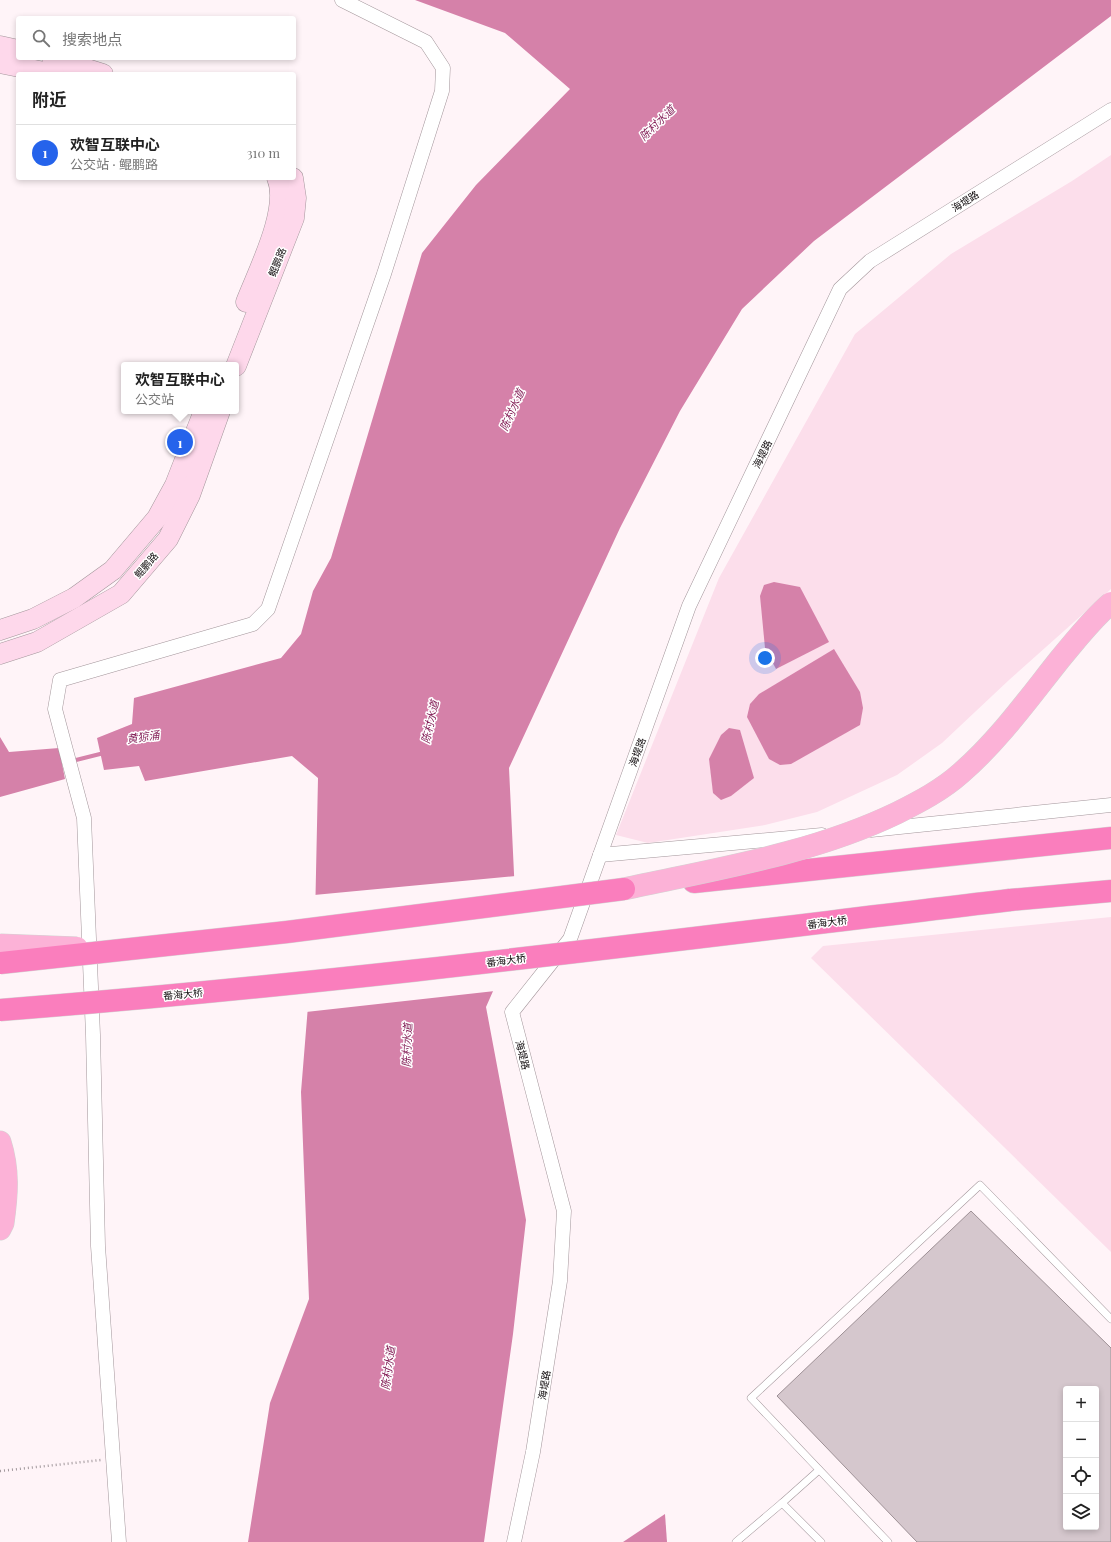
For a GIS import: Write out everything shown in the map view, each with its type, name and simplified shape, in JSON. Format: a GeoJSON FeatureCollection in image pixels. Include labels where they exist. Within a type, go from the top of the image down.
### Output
{"type":"FeatureCollection","features":[{"type":"Feature","properties":{"kind":"highway"},"geometry":{"type":"LineString","coordinates":[[0,963],[287,932],[624,890],[1111,838]]}},
{"type":"Feature","properties":{"kind":"highway","name":"番海大桥"},"geometry":{"type":"LineString","coordinates":[[0,1010],[46,1007],[479,963],[1010,900],[1111,891]]}},
{"type":"Feature","properties":{"kind":"main road"},"geometry":{"type":"LineString","coordinates":[[624,890],[790,852],[840,837],[881,820],[925,799],[960,774],[995,740],[1074,642],[1111,603]]}},
{"type":"Feature","properties":{"kind":"main road"},"geometry":{"type":"LineString","coordinates":[[0,945],[126,950]]}},
{"type":"Feature","properties":{"kind":"main road"},"geometry":{"type":"LineString","coordinates":[[0,1020],[46,1007]]}},
{"type":"Feature","properties":{"kind":"main road"},"geometry":{"type":"LineString","coordinates":[[0,1142],[5,1157],[8,1188],[0,1229]]}},
{"type":"Feature","properties":{"kind":"street"},"geometry":{"type":"LineString","coordinates":[[119,1542],[98,1246],[93,1035],[85,826],[55,709],[60,680],[253,624],[268,608],[384,274],[442,91],[443,68],[426,42],[342,0]]}},
{"type":"Feature","properties":{"kind":"street"},"geometry":{"type":"LineString","coordinates":[[0,46],[16,50]]}},
{"type":"Feature","properties":{"kind":"street"},"geometry":{"type":"LineString","coordinates":[[58,60],[97,72]]}},
{"type":"Feature","properties":{"kind":"street"},"geometry":{"type":"LineString","coordinates":[[0,63],[44,72]]}},
{"type":"Feature","properties":{"kind":"street","name":"海堤路"},"geometry":{"type":"LineString","coordinates":[[514,1542],[533,1452],[560,1281],[564,1212],[512,1012],[570,939],[689,606],[840,289],[870,261],[1111,110]]}},
{"type":"Feature","properties":{"kind":"street","name":"鲲鹏路"},"geometry":{"type":"LineString","coordinates":[[223,362],[272,236],[281,203],[277,180]]}},
{"type":"Feature","properties":{"kind":"street","name":"鲲鹏路"},"geometry":{"type":"LineString","coordinates":[[238,362],[294,218],[296,198],[293,180]]}},
{"type":"Feature","properties":{"kind":"street","name":"鲲鹏路"},"geometry":{"type":"LineString","coordinates":[[0,654],[26,634],[33,619],[74,598],[112,570],[157,518],[175,486],[203,414]]}},
{"type":"Feature","properties":{"kind":"street","name":"鲲鹏路"},"geometry":{"type":"LineString","coordinates":[[0,630],[26,634],[37,642],[121,594],[168,539],[190,495],[219,414]]}},
{"type":"Feature","properties":{"kind":"street"},"geometry":{"type":"LineString","coordinates":[[600,855],[921,826],[1111,805]]}},
{"type":"Feature","properties":{"kind":"lane"},"geometry":{"type":"LineString","coordinates":[[888,1542],[751,1398],[980,1185],[1111,1319]]}},
{"type":"Feature","properties":{"kind":"lane"},"geometry":{"type":"LineString","coordinates":[[736,1542],[819,1470]]}},
{"type":"Feature","properties":{"kind":"lane"},"geometry":{"type":"LineString","coordinates":[[782,1502],[821,1542]]}},
{"type":"Feature","properties":{"kind":"path"},"geometry":{"type":"LineString","coordinates":[[0,1471],[113,1459]]}},
{"type":"Feature","properties":{"kind":"shaded area"},"geometry":{"type":"Polygon","coordinates":[[[1111,155],[1111,589],[1009,680],[942,743],[897,775],[817,812],[765,825],[648,843],[616,835],[719,578],[855,334],[951,254],[1072,181],[1111,155]]]}},
{"type":"Feature","properties":{"kind":"shaded area"},"geometry":{"type":"Polygon","coordinates":[[[1111,917],[1111,1252],[811,958],[823,946],[1111,917]]]}},
{"type":"Feature","properties":{"kind":"water","name":"陈村水道"},"geometry":{"type":"Polygon","coordinates":[[[415,0],[1111,0],[1111,16],[814,241],[742,309],[680,411],[620,528],[509,768],[517,937],[486,1007],[526,1220],[513,1334],[484,1542],[248,1542],[270,1403],[309,1299],[301,1092],[315,920],[318,778],[292,756],[145,781],[139,766],[104,770],[97,738],[132,724],[134,698],[281,658],[301,634],[313,591],[331,558],[422,253],[476,185],[570,89],[505,33],[415,0]]]}},
{"type":"Feature","properties":{"kind":"water"},"geometry":{"type":"Polygon","coordinates":[[[774,582],[800,587],[829,642],[776,669],[765,648],[760,596],[764,585],[774,582]]]}},
{"type":"Feature","properties":{"kind":"water"},"geometry":{"type":"Polygon","coordinates":[[[834,649],[860,692],[863,708],[860,725],[791,764],[780,765],[769,759],[747,717],[750,704],[759,694],[834,649]]]}},
{"type":"Feature","properties":{"kind":"water"},"geometry":{"type":"Polygon","coordinates":[[[729,728],[740,730],[754,778],[731,796],[721,800],[713,793],[709,759],[721,735],[729,728]]]}},
{"type":"Feature","properties":{"kind":"water"},"geometry":{"type":"Polygon","coordinates":[[[0,737],[9,752],[59,748],[65,779],[0,797],[0,737]]]}},
{"type":"Feature","properties":{"kind":"water"},"geometry":{"type":"Polygon","coordinates":[[[665,1514],[667,1542],[623,1542],[665,1514]]]}},
{"type":"Feature","properties":{"kind":"pier"},"geometry":{"type":"Polygon","coordinates":[[[516,876],[519,937],[495,991],[306,1012],[314,895],[516,876]]]}},
{"type":"Feature","properties":{"kind":"building"},"geometry":{"type":"Polygon","coordinates":[[[971,1211],[1111,1348],[1111,1542],[917,1542],[777,1396],[971,1211]]]}},
{"type":"Feature","properties":{"kind":"waterway","name":"黄猄涌"},"geometry":{"type":"LineString","coordinates":[[72,761],[104,753]]}},
{"type":"Feature","properties":{"kind":"place","name":"欢智互联中心"},"geometry":{"type":"Point","coordinates":[180,442]}}]}
